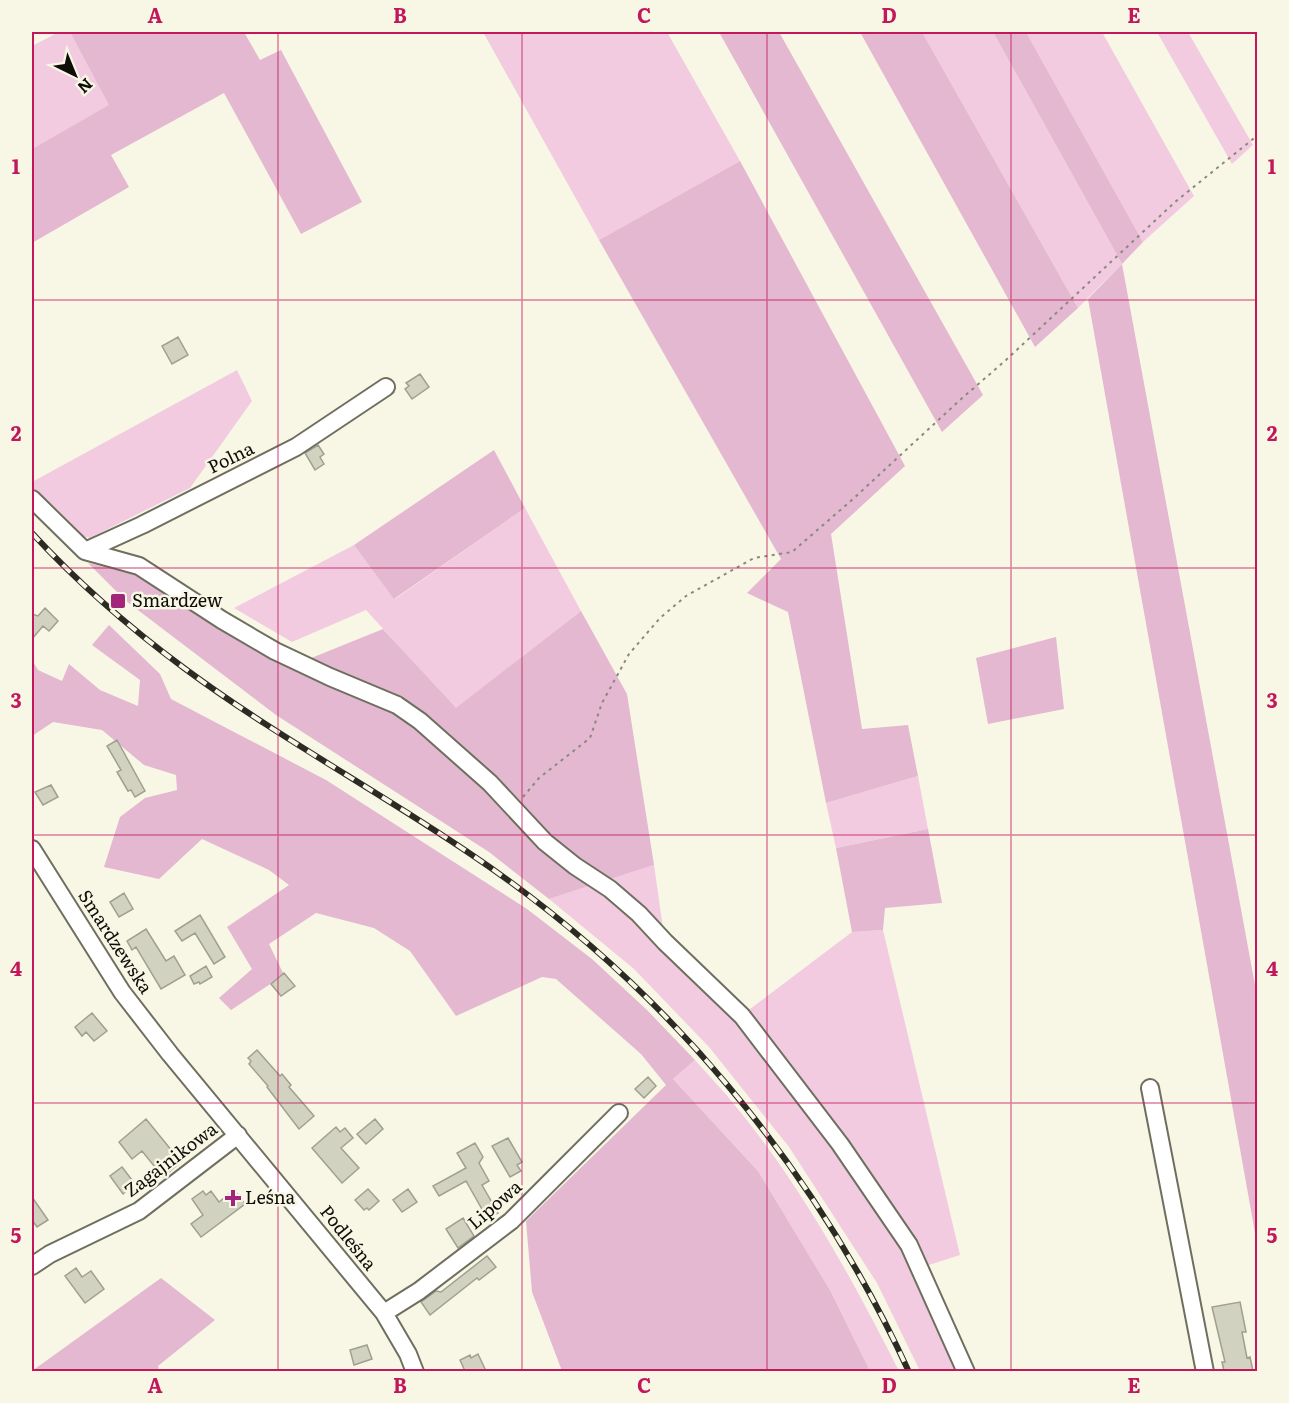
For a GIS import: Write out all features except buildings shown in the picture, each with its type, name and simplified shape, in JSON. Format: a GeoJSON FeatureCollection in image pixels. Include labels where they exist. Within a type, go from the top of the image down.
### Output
{"type":"FeatureCollection","features":[{"type":"Feature","properties":{"kind":"street","name":"Polna"},"geometry":{"type":"LineString","coordinates":[[85,550],[142,525],[296,447],[387,387]]}},
{"type":"Feature","properties":{"kind":"street"},"geometry":{"type":"LineString","coordinates":[[32,499],[42,519],[85,550],[139,566],[222,620],[275,651],[397,705],[444,741],[490,783],[544,842],[624,901],[742,1016],[840,1144],[909,1245],[966,1371]]}},
{"type":"Feature","properties":{"kind":"street","name":"Smardzewska"},"geometry":{"type":"LineString","coordinates":[[32,849],[122,992],[171,1054]]}},
{"type":"Feature","properties":{"kind":"street","name":"Podleśna"},"geometry":{"type":"LineString","coordinates":[[171,1054],[384,1313],[408,1354],[415,1371]]}},
{"type":"Feature","properties":{"kind":"street"},"geometry":{"type":"LineString","coordinates":[[1150,1088],[1205,1371]]}},
{"type":"Feature","properties":{"kind":"street","name":"Lipowa"},"geometry":{"type":"LineString","coordinates":[[384,1313],[419,1291],[511,1221],[619,1113]]}},
{"type":"Feature","properties":{"kind":"street","name":"Zagajnikowa"},"geometry":{"type":"LineString","coordinates":[[32,1266],[50,1254],[139,1210],[238,1135]]}},
{"type":"Feature","properties":{"kind":"path"},"geometry":{"type":"LineString","coordinates":[[513,808],[539,778],[590,738],[602,703],[629,654],[660,618],[686,596],[754,558],[792,552],[1006,360],[1175,201],[1257,135]]}},
{"type":"Feature","properties":{"kind":"shaded area"},"geometry":{"type":"Polygon","coordinates":[[[59,32],[70,32],[110,105],[32,149],[32,46],[59,32]]]}},
{"type":"Feature","properties":{"kind":"shaded area"},"geometry":{"type":"Polygon","coordinates":[[[70,32],[244,32],[260,60],[281,50],[362,202],[301,234],[224,93],[111,155],[129,187],[32,243],[32,149],[109,105],[70,32]]]}},
{"type":"Feature","properties":{"kind":"shaded area"},"geometry":{"type":"Polygon","coordinates":[[[483,32],[667,32],[740,161],[599,240],[483,32]]]}},
{"type":"Feature","properties":{"kind":"shaded area"},"geometry":{"type":"Polygon","coordinates":[[[719,32],[779,32],[983,395],[942,432],[719,32]]]}},
{"type":"Feature","properties":{"kind":"shaded area"},"geometry":{"type":"Polygon","coordinates":[[[860,32],[922,32],[1078,308],[1035,347],[860,32]]]}},
{"type":"Feature","properties":{"kind":"shaded area"},"geometry":{"type":"Polygon","coordinates":[[[922,32],[993,32],[1122,264],[1078,308],[922,32]]]}},
{"type":"Feature","properties":{"kind":"shaded area"},"geometry":{"type":"Polygon","coordinates":[[[993,32],[1026,32],[1143,242],[1122,264],[993,32]]]}},
{"type":"Feature","properties":{"kind":"shaded area"},"geometry":{"type":"Polygon","coordinates":[[[1026,32],[1102,32],[1194,196],[1143,242],[1026,32]]]}},
{"type":"Feature","properties":{"kind":"shaded area"},"geometry":{"type":"Polygon","coordinates":[[[1157,32],[1188,32],[1253,145],[1232,164],[1157,32]]]}},
{"type":"Feature","properties":{"kind":"shaded area"},"geometry":{"type":"Polygon","coordinates":[[[740,161],[905,466],[831,534],[862,729],[908,725],[918,776],[826,803],[788,612],[747,593],[781,559],[599,240],[740,161]]]}},
{"type":"Feature","properties":{"kind":"shaded area"},"geometry":{"type":"Polygon","coordinates":[[[1122,264],[1257,996],[1257,1244],[1088,299],[1122,264]]]}},
{"type":"Feature","properties":{"kind":"shaded area"},"geometry":{"type":"Polygon","coordinates":[[[237,370],[252,401],[190,488],[90,538],[75,534],[32,488],[32,482],[237,370]]]}},
{"type":"Feature","properties":{"kind":"shaded area"},"geometry":{"type":"Polygon","coordinates":[[[494,450],[525,508],[394,599],[354,545],[494,450]]]}},
{"type":"Feature","properties":{"kind":"shaded area"},"geometry":{"type":"Polygon","coordinates":[[[525,508],[581,611],[456,709],[366,610],[292,642],[234,608],[354,545],[395,599],[525,508]]]}},
{"type":"Feature","properties":{"kind":"shaded area"},"geometry":{"type":"Polygon","coordinates":[[[88,563],[138,575],[294,665],[383,629],[456,708],[581,611],[627,694],[654,865],[549,899],[489,852],[276,715],[126,601],[88,563]]]}},
{"type":"Feature","properties":{"kind":"shaded area"},"geometry":{"type":"Polygon","coordinates":[[[109,625],[160,674],[171,699],[326,780],[527,909],[592,959],[647,1010],[695,1060],[673,1079],[758,1171],[830,1290],[870,1371],[562,1371],[532,1292],[526,1221],[666,1085],[641,1054],[556,979],[542,977],[456,1016],[410,951],[374,928],[316,913],[269,944],[284,975],[231,1010],[219,998],[252,969],[227,927],[289,885],[269,870],[202,839],[159,879],[104,867],[120,817],[145,798],[177,790],[176,775],[144,765],[102,730],[53,722],[32,736],[32,660],[38,670],[62,681],[69,664],[100,690],[138,706],[140,680],[92,645],[109,625]]]}},
{"type":"Feature","properties":{"kind":"shaded area"},"geometry":{"type":"Polygon","coordinates":[[[1056,637],[1064,709],[988,724],[976,658],[1056,637]]]}},
{"type":"Feature","properties":{"kind":"shaded area"},"geometry":{"type":"Polygon","coordinates":[[[918,776],[928,829],[836,848],[826,803],[918,776]]]}},
{"type":"Feature","properties":{"kind":"shaded area"},"geometry":{"type":"Polygon","coordinates":[[[928,829],[942,903],[885,908],[883,930],[852,932],[836,848],[928,829]]]}},
{"type":"Feature","properties":{"kind":"shaded area"},"geometry":{"type":"Polygon","coordinates":[[[654,865],[665,942],[742,1015],[852,932],[883,930],[960,1255],[910,1271],[956,1371],[920,1371],[877,1283],[789,1147],[709,1047],[634,969],[549,899],[654,865]]]}},
{"type":"Feature","properties":{"kind":"shaded area"},"geometry":{"type":"Polygon","coordinates":[[[695,1060],[761,1138],[805,1202],[845,1269],[899,1371],[870,1371],[830,1290],[758,1171],[673,1079],[695,1060]]]}},
{"type":"Feature","properties":{"kind":"shaded area"},"geometry":{"type":"Polygon","coordinates":[[[161,1278],[215,1320],[158,1366],[159,1371],[32,1371],[161,1278]]]}},
{"type":"Feature","properties":{"kind":"railway"},"geometry":{"type":"LineString","coordinates":[[32,533],[105,604],[184,668],[255,718],[475,857],[544,907],[609,962],[670,1022],[727,1085],[780,1152],[828,1222],[871,1296],[909,1372]]}},
{"type":"Feature","properties":{"kind":"place","name":"Smardzew"},"geometry":{"type":"Point","coordinates":[118,601]}},
{"type":"Feature","properties":{"kind":"place","name":"Leśna"},"geometry":{"type":"Point","coordinates":[233,1198]}}]}
